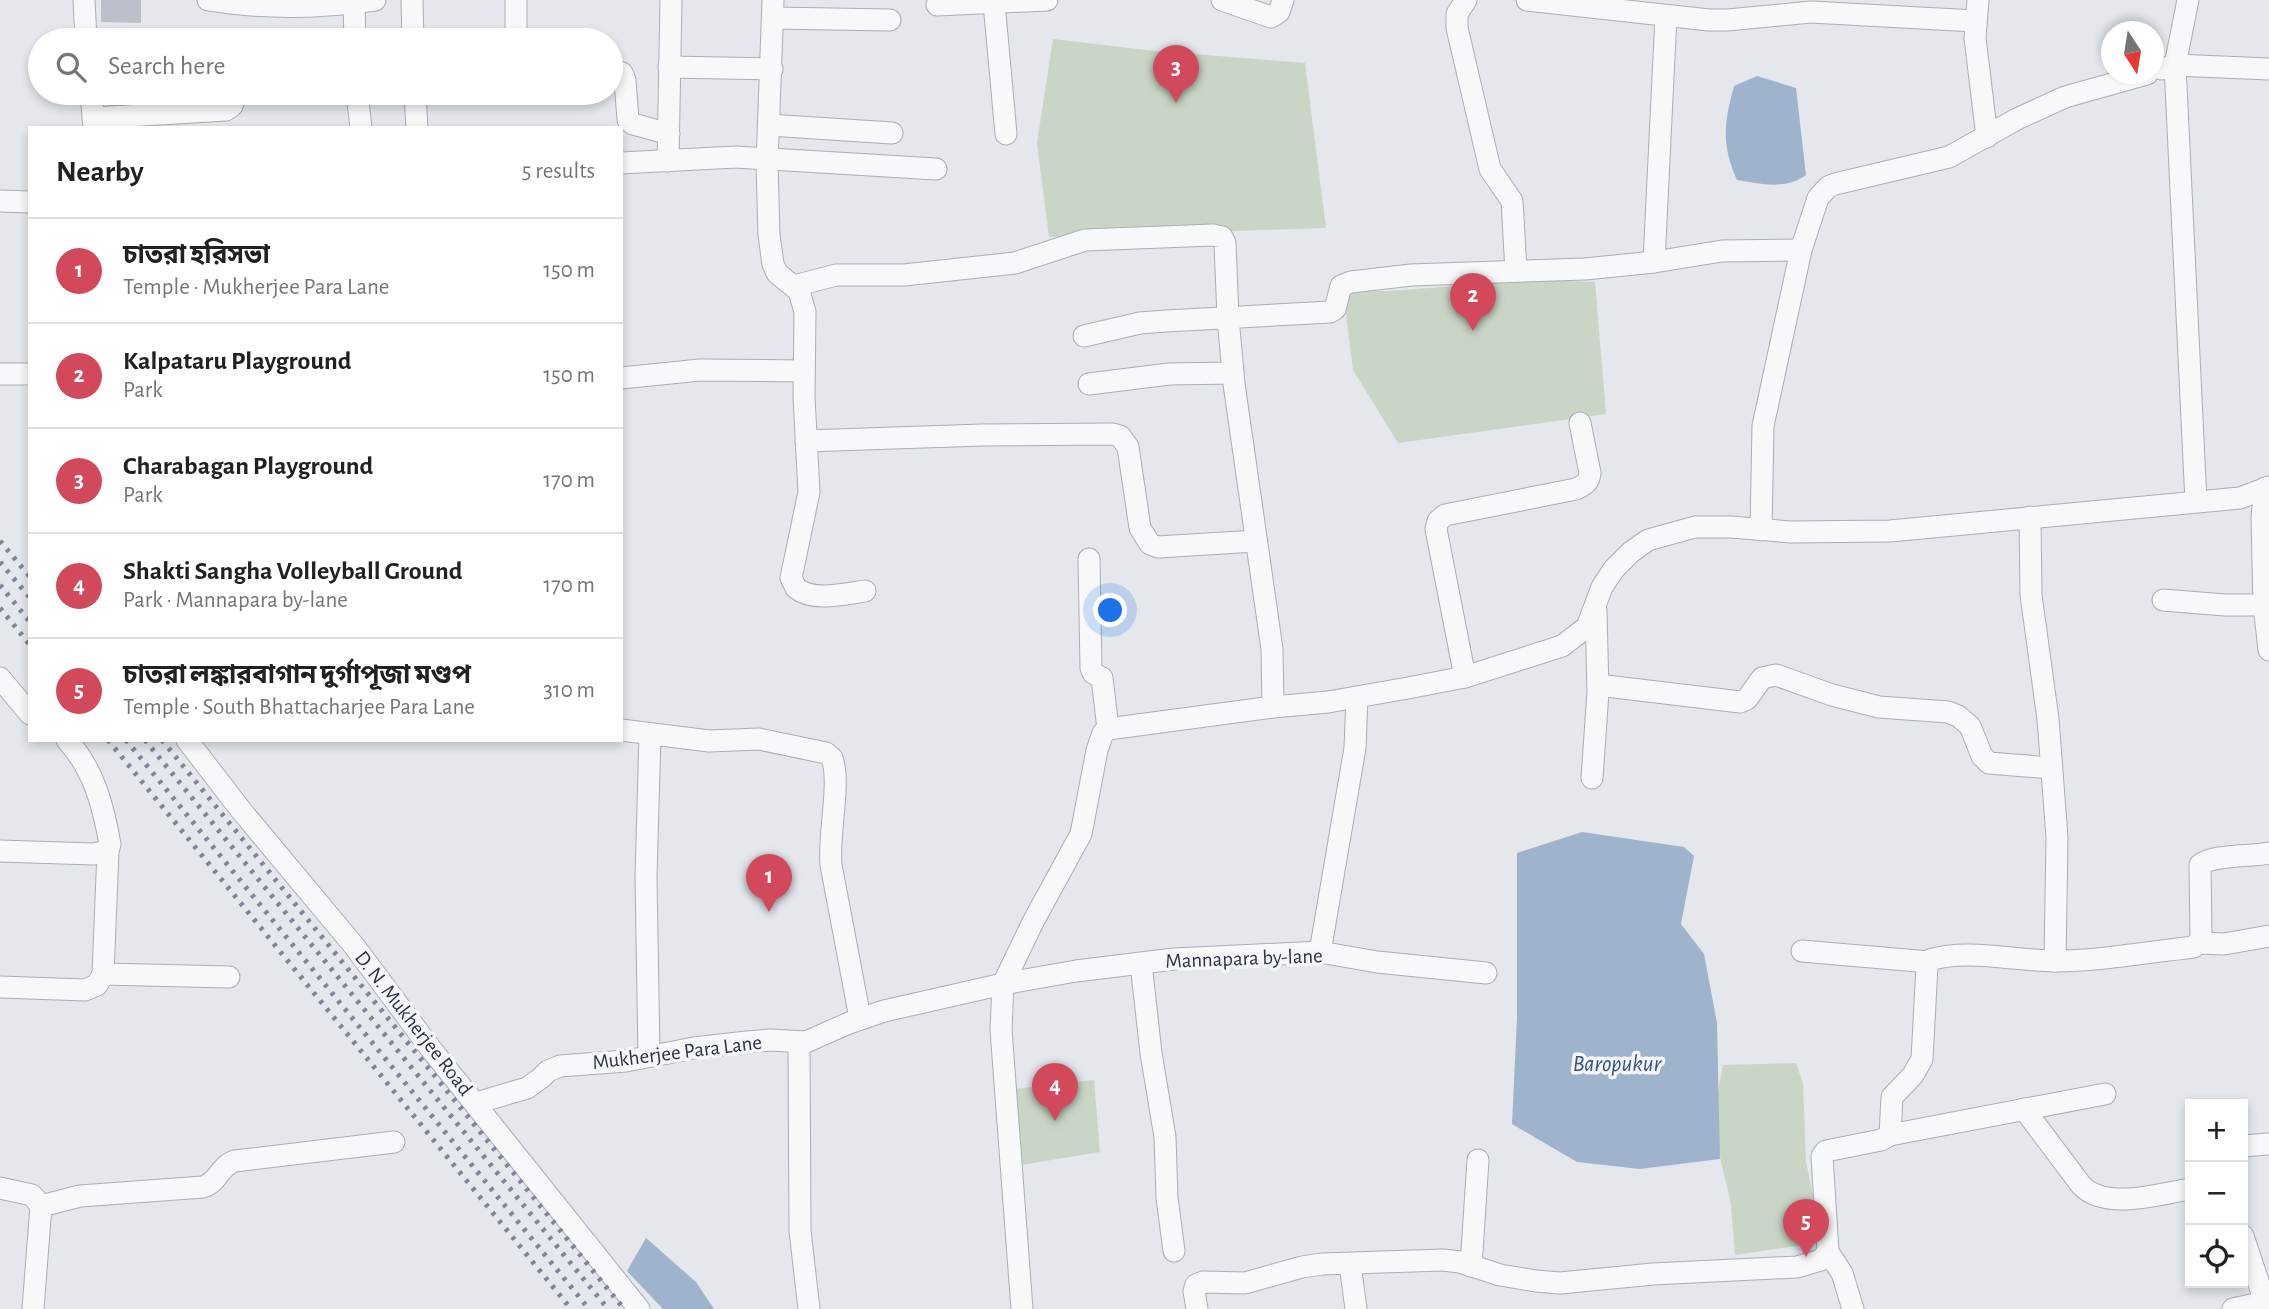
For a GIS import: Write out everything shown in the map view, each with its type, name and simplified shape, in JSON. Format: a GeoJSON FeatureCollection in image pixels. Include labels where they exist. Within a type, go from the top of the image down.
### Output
{"type":"FeatureCollection","features":[{"type":"Feature","properties":{"kind":"street"},"geometry":{"type":"LineString","coordinates":[[85,0],[86,28]]}},
{"type":"Feature","properties":{"kind":"street"},"geometry":{"type":"LineString","coordinates":[[208,0],[256,6],[365,2],[358,28]]}},
{"type":"Feature","properties":{"kind":"street"},"geometry":{"type":"LineString","coordinates":[[412,0],[413,28]]}},
{"type":"Feature","properties":{"kind":"street"},"geometry":{"type":"LineString","coordinates":[[516,0],[516,28]]}},
{"type":"Feature","properties":{"kind":"street"},"geometry":{"type":"LineString","coordinates":[[668,161],[671,0]]}},
{"type":"Feature","properties":{"kind":"street"},"geometry":{"type":"LineString","coordinates":[[937,5],[1047,0]]}},
{"type":"Feature","properties":{"kind":"street"},"geometry":{"type":"LineString","coordinates":[[1222,0],[1271,17],[1279,12],[1283,0]]}},
{"type":"Feature","properties":{"kind":"street"},"geometry":{"type":"LineString","coordinates":[[1466,0],[1457,14],[1457,28],[1490,169],[1512,201],[1516,271]]}},
{"type":"Feature","properties":{"kind":"street"},"geometry":{"type":"LineString","coordinates":[[1527,0],[1718,20],[1754,9],[1811,12],[1977,11],[1975,38],[1987,137]]}},
{"type":"Feature","properties":{"kind":"street"},"geometry":{"type":"LineString","coordinates":[[2188,0],[2175,65],[2196,502]]}},
{"type":"Feature","properties":{"kind":"street"},"geometry":{"type":"LineString","coordinates":[[994,3],[1006,134]]}},
{"type":"Feature","properties":{"kind":"street"},"geometry":{"type":"LineString","coordinates":[[865,591],[834,595],[810,594],[801,592],[793,584],[792,574],[809,492],[804,371],[805,312],[802,297],[794,286],[777,273],[773,264],[767,158],[773,9],[890,20]]}},
{"type":"Feature","properties":{"kind":"street"},"geometry":{"type":"LineString","coordinates":[[1654,262],[1666,16]]}},
{"type":"Feature","properties":{"kind":"street"},"geometry":{"type":"LineString","coordinates":[[2164,69],[2175,65],[2269,69]]}},
{"type":"Feature","properties":{"kind":"street"},"geometry":{"type":"LineString","coordinates":[[669,67],[772,69]]}},
{"type":"Feature","properties":{"kind":"street"},"geometry":{"type":"LineString","coordinates":[[623,75],[628,120],[669,134]]}},
{"type":"Feature","properties":{"kind":"street"},"geometry":{"type":"LineString","coordinates":[[1761,530],[1763,426],[1801,250],[1818,198],[1828,187],[1835,184],[1949,157],[2017,119],[2065,97],[2111,84]]}},
{"type":"Feature","properties":{"kind":"street"},"geometry":{"type":"LineString","coordinates":[[92,105],[94,123],[226,110],[232,105]]}},
{"type":"Feature","properties":{"kind":"street"},"geometry":{"type":"LineString","coordinates":[[358,105],[361,126]]}},
{"type":"Feature","properties":{"kind":"street"},"geometry":{"type":"LineString","coordinates":[[416,105],[417,126]]}},
{"type":"Feature","properties":{"kind":"street"},"geometry":{"type":"LineString","coordinates":[[769,125],[891,133]]}},
{"type":"Feature","properties":{"kind":"street"},"geometry":{"type":"LineString","coordinates":[[623,163],[717,157],[936,169]]}},
{"type":"Feature","properties":{"kind":"street"},"geometry":{"type":"LineString","coordinates":[[0,201],[28,202]]}},
{"type":"Feature","properties":{"kind":"street"},"geometry":{"type":"LineString","coordinates":[[794,286],[836,275],[904,275],[1015,263],[1085,240],[1219,235],[1225,243],[1233,373],[1272,649],[1273,707]]}},
{"type":"Feature","properties":{"kind":"street"},"geometry":{"type":"LineString","coordinates":[[1084,336],[1140,323],[1330,312],[1335,309],[1341,286],[1350,282],[1411,275],[1585,268],[1654,262],[1722,251],[1801,250]]}},
{"type":"Feature","properties":{"kind":"street"},"geometry":{"type":"LineString","coordinates":[[623,378],[700,370],[804,371]]}},
{"type":"Feature","properties":{"kind":"street"},"geometry":{"type":"LineString","coordinates":[[1089,384],[1169,374],[1233,373]]}},
{"type":"Feature","properties":{"kind":"street"},"geometry":{"type":"LineString","coordinates":[[0,374],[28,374]]}},
{"type":"Feature","properties":{"kind":"street"},"geometry":{"type":"LineString","coordinates":[[1465,677],[1436,529],[1437,521],[1445,515],[1576,489],[1584,485],[1589,480],[1590,473],[1580,423]]}},
{"type":"Feature","properties":{"kind":"street"},"geometry":{"type":"LineString","coordinates":[[806,441],[1113,433],[1120,436],[1128,447],[1140,528],[1150,544],[1158,547],[1256,541]]}},
{"type":"Feature","properties":{"kind":"street"},"geometry":{"type":"LineString","coordinates":[[1022,1309],[1001,1030],[1003,984],[1081,834],[1097,750],[1103,733],[1108,729],[1357,697],[1465,677],[1572,641],[1587,627],[1602,587],[1614,569],[1631,552],[1648,540],[1695,527],[1823,533],[1890,531],[2240,498],[2267,488]]}},
{"type":"Feature","properties":{"kind":"street"},"geometry":{"type":"LineString","coordinates":[[2267,488],[2262,517],[2269,650]]}},
{"type":"Feature","properties":{"kind":"street"},"geometry":{"type":"LineString","coordinates":[[2030,517],[2031,595],[2045,695],[2057,837],[2055,961]]}},
{"type":"Feature","properties":{"kind":"street"},"geometry":{"type":"LineString","coordinates":[[1089,559],[1091,667],[1093,673],[1102,678],[1108,729]]}},
{"type":"Feature","properties":{"kind":"street"},"geometry":{"type":"LineString","coordinates":[[2163,600],[2225,605],[2266,591]]}},
{"type":"Feature","properties":{"kind":"street"},"geometry":{"type":"LineString","coordinates":[[1592,778],[1598,685],[1596,604]]}},
{"type":"Feature","properties":{"kind":"street"},"geometry":{"type":"LineString","coordinates":[[1598,685],[1740,702],[1747,699],[1762,678],[1776,675],[1856,702],[1897,709],[1948,712],[1970,726],[1982,756],[1989,763],[2051,768]]}},
{"type":"Feature","properties":{"kind":"street"},"geometry":{"type":"LineString","coordinates":[[0,678],[28,712]]}},
{"type":"Feature","properties":{"kind":"street"},"geometry":{"type":"LineString","coordinates":[[1320,952],[1355,747],[1357,697]]}},
{"type":"Feature","properties":{"kind":"street"},"geometry":{"type":"LineString","coordinates":[[623,730],[709,741],[777,741],[826,753],[832,758],[834,784],[829,848],[860,1018]]}},
{"type":"Feature","properties":{"kind":"street"},"geometry":{"type":"LineString","coordinates":[[649,1056],[646,877],[650,734]]}},
{"type":"Feature","properties":{"kind":"street"},"geometry":{"type":"LineString","coordinates":[[0,988],[85,990],[97,985],[103,974],[110,844],[98,788],[81,757],[69,742]]}},
{"type":"Feature","properties":{"kind":"street","name":"D. N. Mukherjee Road"},"geometry":{"type":"LineString","coordinates":[[189,742],[240,809],[355,947],[431,1049],[639,1309]]}},
{"type":"Feature","properties":{"kind":"street"},"geometry":{"type":"LineString","coordinates":[[0,851],[93,854],[108,851]]}},
{"type":"Feature","properties":{"kind":"street"},"geometry":{"type":"LineString","coordinates":[[2199,943],[2200,865],[2216,859],[2269,853]]}},
{"type":"Feature","properties":{"kind":"street"},"geometry":{"type":"LineString","coordinates":[[1802,951],[1928,962],[1959,956],[2055,961],[2194,947],[2199,943],[2224,944],[2269,936]]}},
{"type":"Feature","properties":{"kind":"street","name":"Mannapara by-lane"},"geometry":{"type":"LineString","coordinates":[[1003,984],[1174,959],[1320,952],[1377,962],[1486,974]]}},
{"type":"Feature","properties":{"kind":"street"},"geometry":{"type":"LineString","coordinates":[[1890,1135],[1892,1097],[1913,1075],[1922,1059],[1928,962]]}},
{"type":"Feature","properties":{"kind":"street"},"geometry":{"type":"LineString","coordinates":[[1141,964],[1151,1054],[1166,1137],[1167,1198],[1174,1251]]}},
{"type":"Feature","properties":{"kind":"street"},"geometry":{"type":"LineString","coordinates":[[103,974],[229,977]]}},
{"type":"Feature","properties":{"kind":"street","name":"Mukherjee Para Lane"},"geometry":{"type":"LineString","coordinates":[[476,1103],[527,1088],[548,1070],[560,1066],[626,1060],[754,1041],[799,1043],[820,1038],[860,1018],[1003,984]]}},
{"type":"Feature","properties":{"kind":"street"},"geometry":{"type":"LineString","coordinates":[[799,1043],[800,1231],[809,1309]]}},
{"type":"Feature","properties":{"kind":"street"},"geometry":{"type":"LineString","coordinates":[[1853,1309],[1842,1273],[1828,1252],[1822,1156],[1826,1151],[1881,1140],[1890,1135],[2105,1094]]}},
{"type":"Feature","properties":{"kind":"street"},"geometry":{"type":"LineString","coordinates":[[2024,1109],[2090,1194],[2111,1199],[2185,1190]]}},
{"type":"Feature","properties":{"kind":"street"},"geometry":{"type":"LineString","coordinates":[[41,1206],[80,1196],[203,1187],[215,1182],[223,1168],[235,1161],[394,1142]]}},
{"type":"Feature","properties":{"kind":"street"},"geometry":{"type":"LineString","coordinates":[[2248,1146],[2269,1144]]}},
{"type":"Feature","properties":{"kind":"street"},"geometry":{"type":"LineString","coordinates":[[1471,1266],[1478,1160]]}},
{"type":"Feature","properties":{"kind":"street"},"geometry":{"type":"LineString","coordinates":[[0,1188],[32,1195],[41,1206],[33,1309]]}},
{"type":"Feature","properties":{"kind":"street"},"geometry":{"type":"LineString","coordinates":[[2233,1309],[2267,1301],[2248,1250]]}},
{"type":"Feature","properties":{"kind":"street"},"geometry":{"type":"LineString","coordinates":[[1197,1309],[1194,1291],[1196,1285],[1203,1282],[1245,1283],[1302,1267],[1443,1260],[1512,1277],[1560,1283],[1653,1274],[1797,1267],[1821,1261],[1828,1252]]}},
{"type":"Feature","properties":{"kind":"street"},"geometry":{"type":"LineString","coordinates":[[1350,1264],[1356,1309]]}},
{"type":"Feature","properties":{"kind":"green space"},"geometry":{"type":"Polygon","coordinates":[[[1053,39],[1155,51],[1305,63],[1326,228],[1049,237],[1037,143],[1053,39]]]}},
{"type":"Feature","properties":{"kind":"green space"},"geometry":{"type":"Polygon","coordinates":[[[1536,280],[1595,282],[1606,414],[1398,443],[1353,370],[1343,291],[1389,291],[1536,280]]]}},
{"type":"Feature","properties":{"kind":"green space"},"geometry":{"type":"Polygon","coordinates":[[[1796,1063],[1803,1083],[1806,1162],[1823,1242],[1735,1255],[1731,1204],[1712,1123],[1723,1065],[1796,1063]]]}},
{"type":"Feature","properties":{"kind":"green space"},"geometry":{"type":"Polygon","coordinates":[[[1094,1080],[1100,1152],[1021,1165],[1006,1090],[1094,1080]]]}},
{"type":"Feature","properties":{"kind":"water"},"geometry":{"type":"Polygon","coordinates":[[[1757,76],[1796,88],[1806,175],[1790,183],[1773,185],[1737,180],[1728,155],[1726,133],[1734,86],[1757,76]]]}},
{"type":"Feature","properties":{"kind":"water","name":"Baropukur"},"geometry":{"type":"Polygon","coordinates":[[[1582,832],[1684,847],[1694,856],[1681,924],[1704,954],[1717,1023],[1720,1159],[1640,1169],[1577,1162],[1512,1124],[1517,1018],[1517,853],[1582,832]]]}},
{"type":"Feature","properties":{"kind":"water"},"geometry":{"type":"Polygon","coordinates":[[[646,1238],[696,1282],[714,1309],[663,1309],[627,1271],[646,1238]]]}},
{"type":"Feature","properties":{"kind":"building"},"geometry":{"type":"Polygon","coordinates":[[[101,0],[141,0],[141,23],[101,22],[101,0]]]}},
{"type":"Feature","properties":{"kind":"railway"},"geometry":{"type":"LineString","coordinates":[[0,541],[28,575]]}},
{"type":"Feature","properties":{"kind":"railway"},"geometry":{"type":"LineString","coordinates":[[0,562],[28,596]]}},
{"type":"Feature","properties":{"kind":"railway"},"geometry":{"type":"LineString","coordinates":[[0,585],[28,620]]}},
{"type":"Feature","properties":{"kind":"railway"},"geometry":{"type":"LineString","coordinates":[[0,608],[28,643]]}},
{"type":"Feature","properties":{"kind":"railway"},"geometry":{"type":"LineString","coordinates":[[110,742],[571,1309]]}},
{"type":"Feature","properties":{"kind":"railway"},"geometry":{"type":"LineString","coordinates":[[128,742],[589,1309]]}},
{"type":"Feature","properties":{"kind":"railway"},"geometry":{"type":"LineString","coordinates":[[147,742],[608,1309]]}},
{"type":"Feature","properties":{"kind":"railway"},"geometry":{"type":"LineString","coordinates":[[164,742],[624,1309]]}},
{"type":"Feature","properties":{"kind":"place","name":"Charabagan Playground"},"geometry":{"type":"Point","coordinates":[1176,103]}},
{"type":"Feature","properties":{"kind":"place","name":"Kalpataru Playground"},"geometry":{"type":"Point","coordinates":[1473,331]}},
{"type":"Feature","properties":{"kind":"place","name":"চাতরা হরিসভা"},"geometry":{"type":"Point","coordinates":[769,912]}},
{"type":"Feature","properties":{"kind":"place","name":"Shakti Sangha Volleyball Ground"},"geometry":{"type":"Point","coordinates":[1055,1121]}},
{"type":"Feature","properties":{"kind":"place","name":"চাতরা লঙ্কারবাগান দুর্গাপূজা মণ্ডপ"},"geometry":{"type":"Point","coordinates":[1806,1257]}}]}
